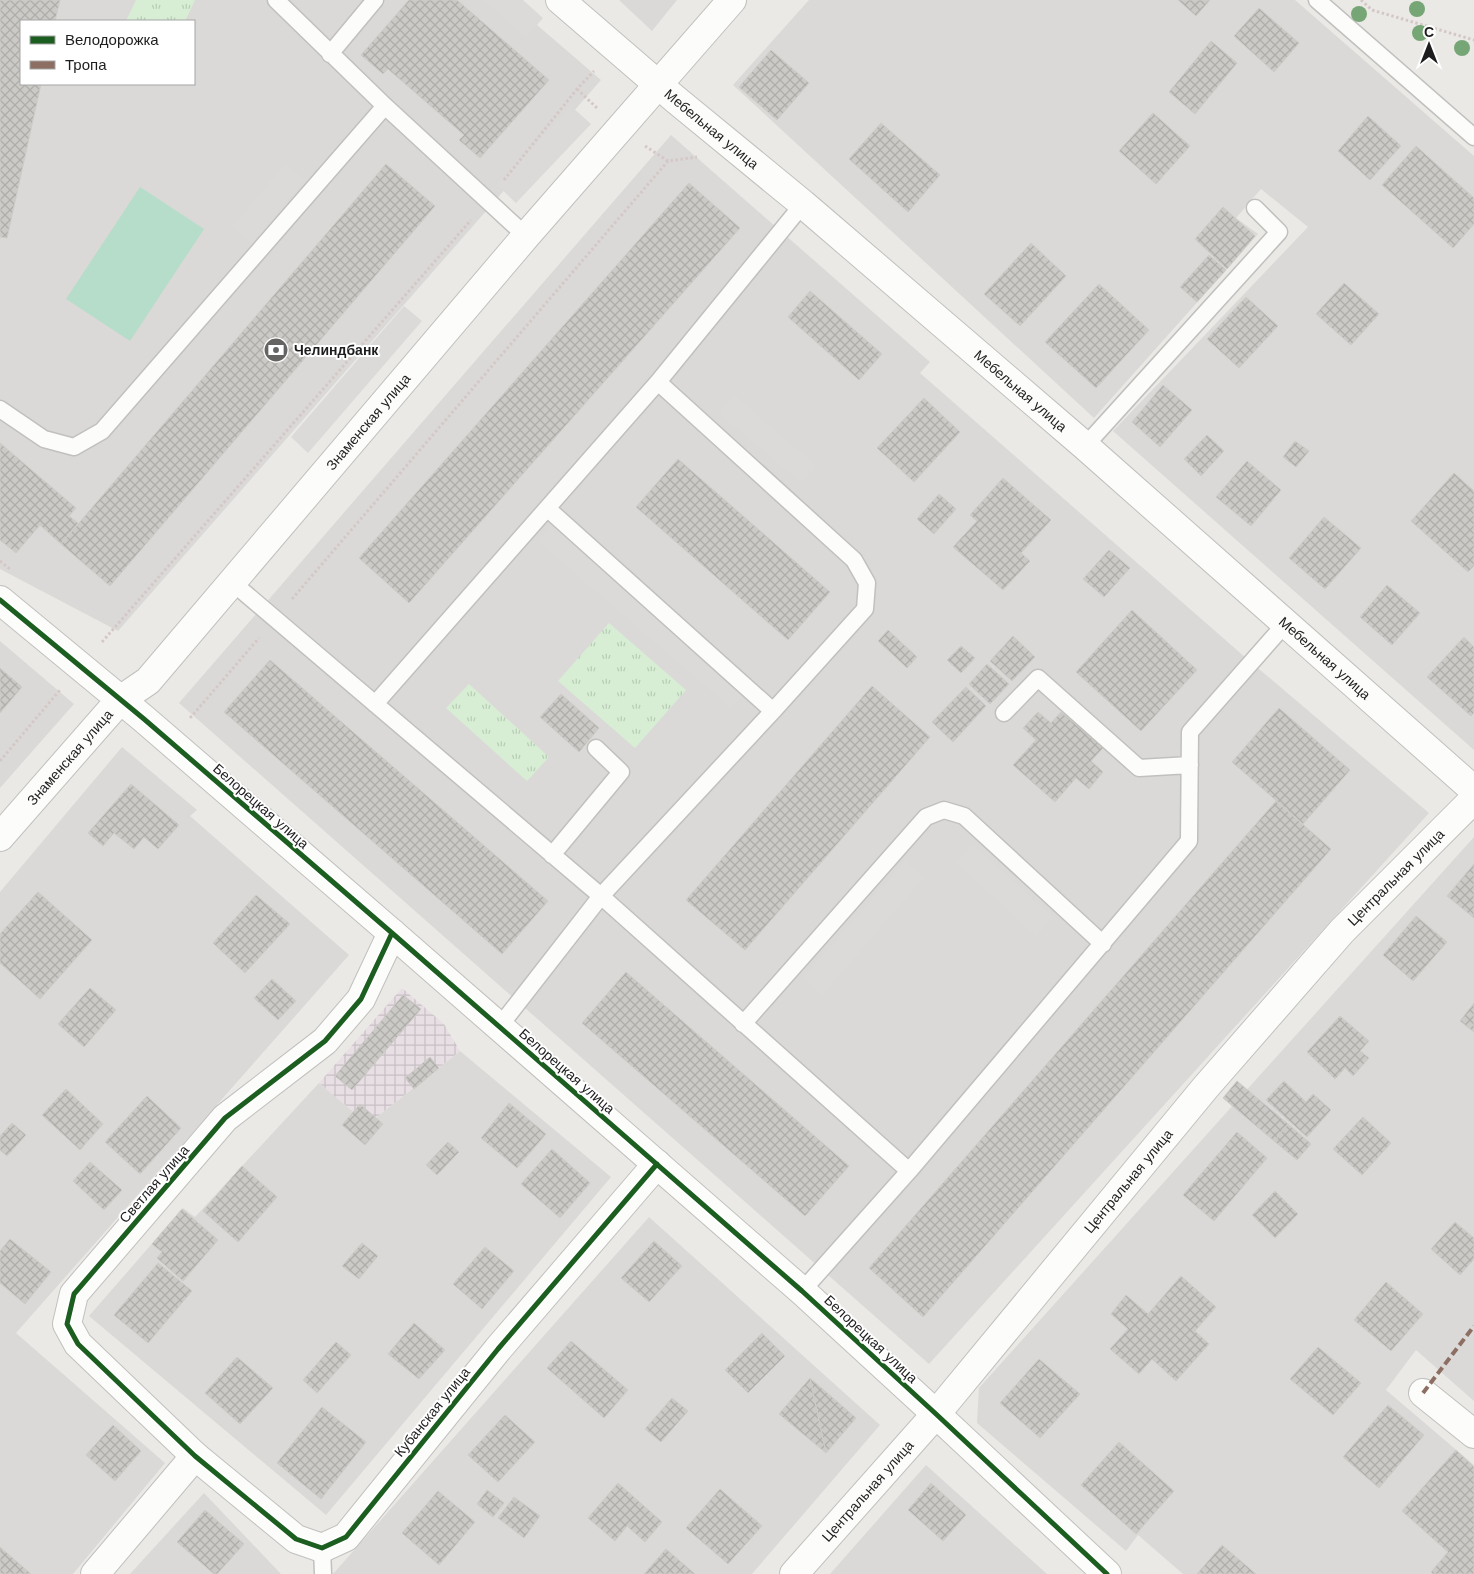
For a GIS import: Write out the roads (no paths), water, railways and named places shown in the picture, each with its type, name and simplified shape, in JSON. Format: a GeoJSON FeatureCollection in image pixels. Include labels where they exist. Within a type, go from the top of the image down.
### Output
{"type":"FeatureCollection","features":[{"type":"Feature","properties":{"kind":"street","name":"Мебельная улица"},"geometry":{"type":"LineString","coordinates":[[560,0],[658,85],[803,204],[1085,446],[1474,790]]}},
{"type":"Feature","properties":{"kind":"street","name":"Знаменская улица"},"geometry":{"type":"LineString","coordinates":[[0,837],[120,700],[148,681],[526,236],[732,0]]}},
{"type":"Feature","properties":{"kind":"street","name":"Белорецкая улица"},"geometry":{"type":"LineString","coordinates":[[0,600],[392,933],[658,1164],[802,1291],[1107,1574]]}},
{"type":"Feature","properties":{"kind":"street","name":"Центральная улица"},"geometry":{"type":"LineString","coordinates":[[794,1574],[936,1414],[1205,1088],[1342,931],[1474,800]]}},
{"type":"Feature","properties":{"kind":"street","name":"Светлая улица"},"geometry":{"type":"LineString","coordinates":[[195,1456],[78,1344],[67,1324],[74,1294],[225,1118],[325,1042],[361,999],[392,933]]}},
{"type":"Feature","properties":{"kind":"street","name":"Кубанская улица"},"geometry":{"type":"LineString","coordinates":[[195,1456],[322,1561],[346,1537],[498,1348],[658,1164]]}},
{"type":"Feature","properties":{"kind":"street"},"geometry":{"type":"LineString","coordinates":[[1423,1393],[1474,1434]]}},
{"type":"Feature","properties":{"kind":"street"},"geometry":{"type":"LineString","coordinates":[[95,1574],[195,1456]]}},
{"type":"Feature","properties":{"kind":"lane"},"geometry":{"type":"LineString","coordinates":[[276,0],[385,106],[526,236]]}},
{"type":"Feature","properties":{"kind":"lane"},"geometry":{"type":"LineString","coordinates":[[330,54],[375,0]]}},
{"type":"Feature","properties":{"kind":"lane"},"geometry":{"type":"LineString","coordinates":[[1317,0],[1474,137]]}},
{"type":"Feature","properties":{"kind":"lane"},"geometry":{"type":"LineString","coordinates":[[0,408],[44,440],[74,448],[102,432],[385,106]]}},
{"type":"Feature","properties":{"kind":"lane"},"geometry":{"type":"LineString","coordinates":[[375,704],[658,382],[803,204]]}},
{"type":"Feature","properties":{"kind":"lane"},"geometry":{"type":"LineString","coordinates":[[1085,446],[1279,232],[1255,208]]}},
{"type":"Feature","properties":{"kind":"lane"},"geometry":{"type":"LineString","coordinates":[[499,1027],[601,896],[774,711],[865,609],[867,583],[854,560],[658,382]]}},
{"type":"Feature","properties":{"kind":"lane"},"geometry":{"type":"LineString","coordinates":[[548,509],[774,711]]}},
{"type":"Feature","properties":{"kind":"lane"},"geometry":{"type":"LineString","coordinates":[[232,583],[601,896],[909,1171]]}},
{"type":"Feature","properties":{"kind":"lane"},"geometry":{"type":"LineString","coordinates":[[802,1291],[909,1171],[1189,841],[1190,732],[1285,624]]}},
{"type":"Feature","properties":{"kind":"lane"},"geometry":{"type":"LineString","coordinates":[[1004,713],[1038,678],[1140,768],[1190,765]]}},
{"type":"Feature","properties":{"kind":"lane"},"geometry":{"type":"LineString","coordinates":[[552,855],[621,772],[596,748]]}},
{"type":"Feature","properties":{"kind":"lane"},"geometry":{"type":"LineString","coordinates":[[743,1024],[926,817],[944,810],[964,816],[1103,944]]}},
{"type":"Feature","properties":{"kind":"place","name":"Челиндбанк"},"geometry":{"type":"Point","coordinates":[276,350]}}]}
